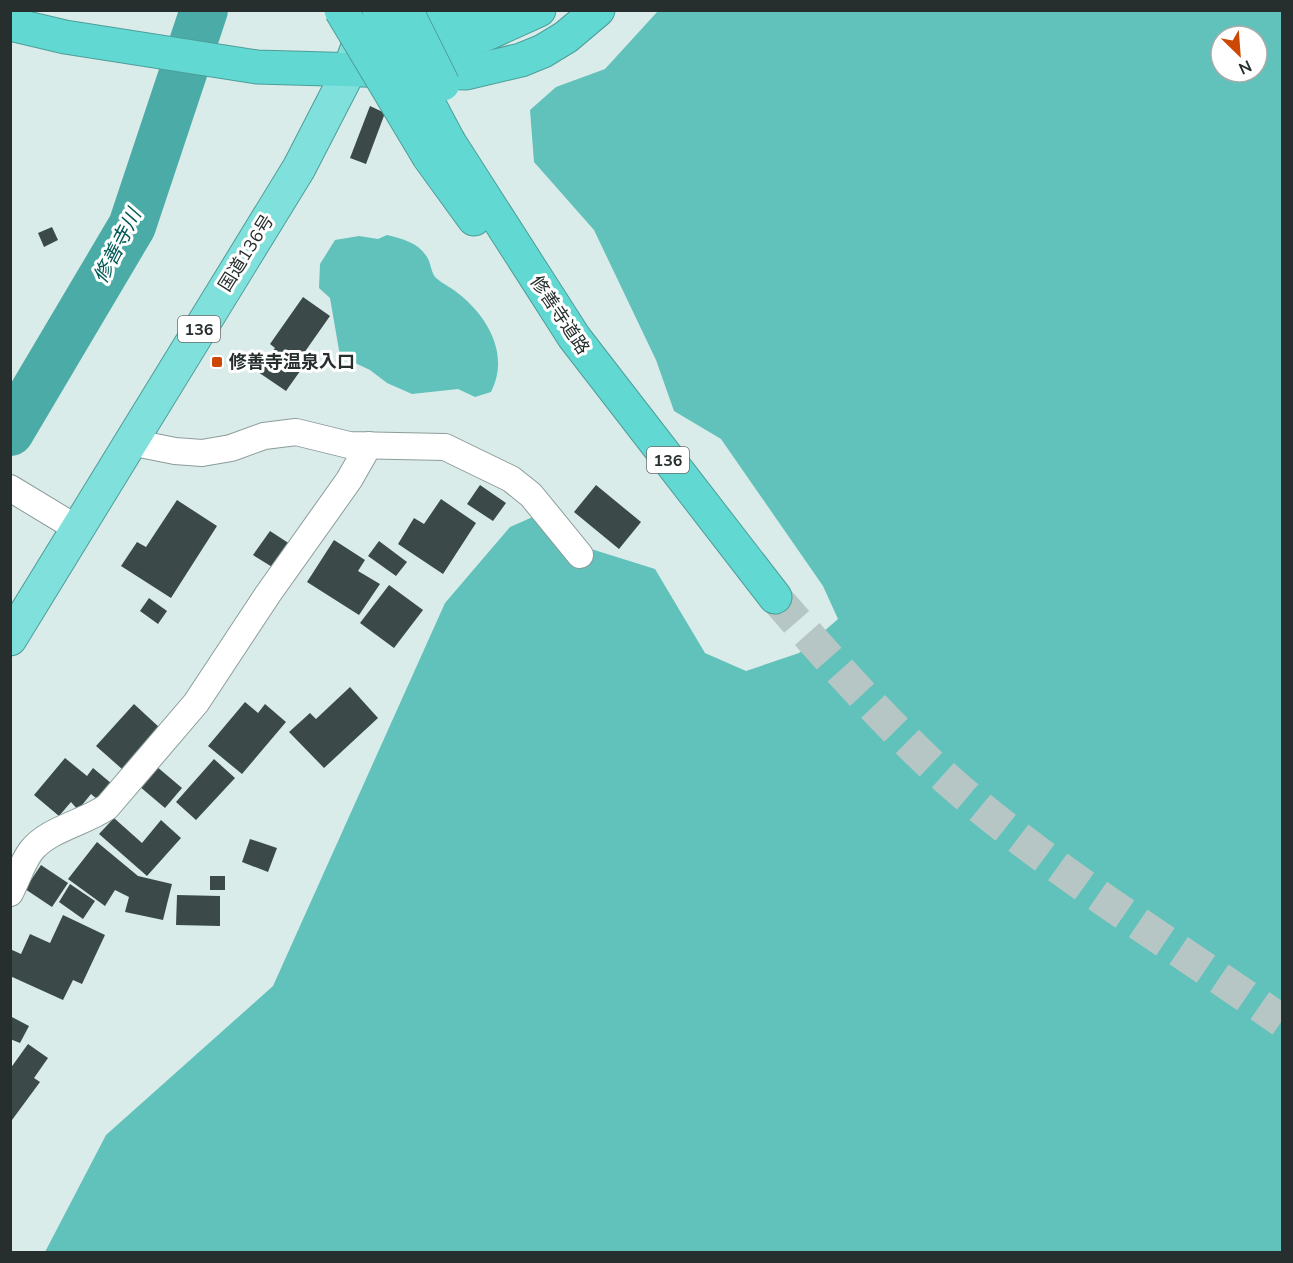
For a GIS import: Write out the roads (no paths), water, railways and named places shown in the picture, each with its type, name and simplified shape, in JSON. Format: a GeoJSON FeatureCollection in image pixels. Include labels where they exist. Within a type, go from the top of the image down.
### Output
{"type":"FeatureCollection","features":[{"type":"Feature","properties":{"kind":"highway"},"geometry":{"type":"LineString","coordinates":[[38,10],[143,42]]}},
{"type":"Feature","properties":{"kind":"highway"},"geometry":{"type":"LineString","coordinates":[[340,10],[448,144],[513,217],[578,322],[705,506]]}},
{"type":"Feature","properties":{"kind":"highway","name":"国道136号"},"geometry":{"type":"LineString","coordinates":[[10,639],[66,521],[130,442],[299,168],[349,71],[369,10]]}},
{"type":"Feature","properties":{"kind":"highway","name":"修善寺道路"},"geometry":{"type":"LineString","coordinates":[[379,10],[448,144],[574,337],[631,414],[775,597]]}},
{"type":"Feature","properties":{"kind":"highway"},"geometry":{"type":"LineString","coordinates":[[406,10],[448,144]]}},
{"type":"Feature","properties":{"kind":"highway"},"geometry":{"type":"LineString","coordinates":[[434,10],[448,21],[464,24],[485,23],[537,10]]}},
{"type":"Feature","properties":{"kind":"highway"},"geometry":{"type":"LineString","coordinates":[[349,71],[484,34],[537,10]]}},
{"type":"Feature","properties":{"kind":"highway"},"geometry":{"type":"LineString","coordinates":[[10,24],[65,37],[143,42],[349,71],[466,73],[493,68],[543,51],[566,37],[598,10]]}},
{"type":"Feature","properties":{"kind":"street"},"geometry":{"type":"LineString","coordinates":[[130,442],[175,451],[202,453],[231,448],[264,436],[296,432],[333,443],[445,447],[511,479],[531,495],[579,555]]}},
{"type":"Feature","properties":{"kind":"street"},"geometry":{"type":"LineString","coordinates":[[10,894],[30,852],[38,843],[93,817],[107,807],[196,703],[268,594],[350,480],[369,446]]}},
{"type":"Feature","properties":{"kind":"street"},"geometry":{"type":"LineString","coordinates":[[10,488],[66,521]]}},
{"type":"Feature","properties":{"kind":"waterway","name":"修善寺川"},"geometry":{"type":"LineString","coordinates":[[10,432],[132,226],[204,10]]}},
{"type":"Feature","properties":{"kind":"tunnel"},"geometry":{"type":"LineString","coordinates":[[775,597],[895,729],[976,804],[1105,901],[1282,1021]]}},
{"type":"Feature","properties":{"kind":"place","name":"修善寺温泉入口"},"geometry":{"type":"Point","coordinates":[217,362]}}]}
